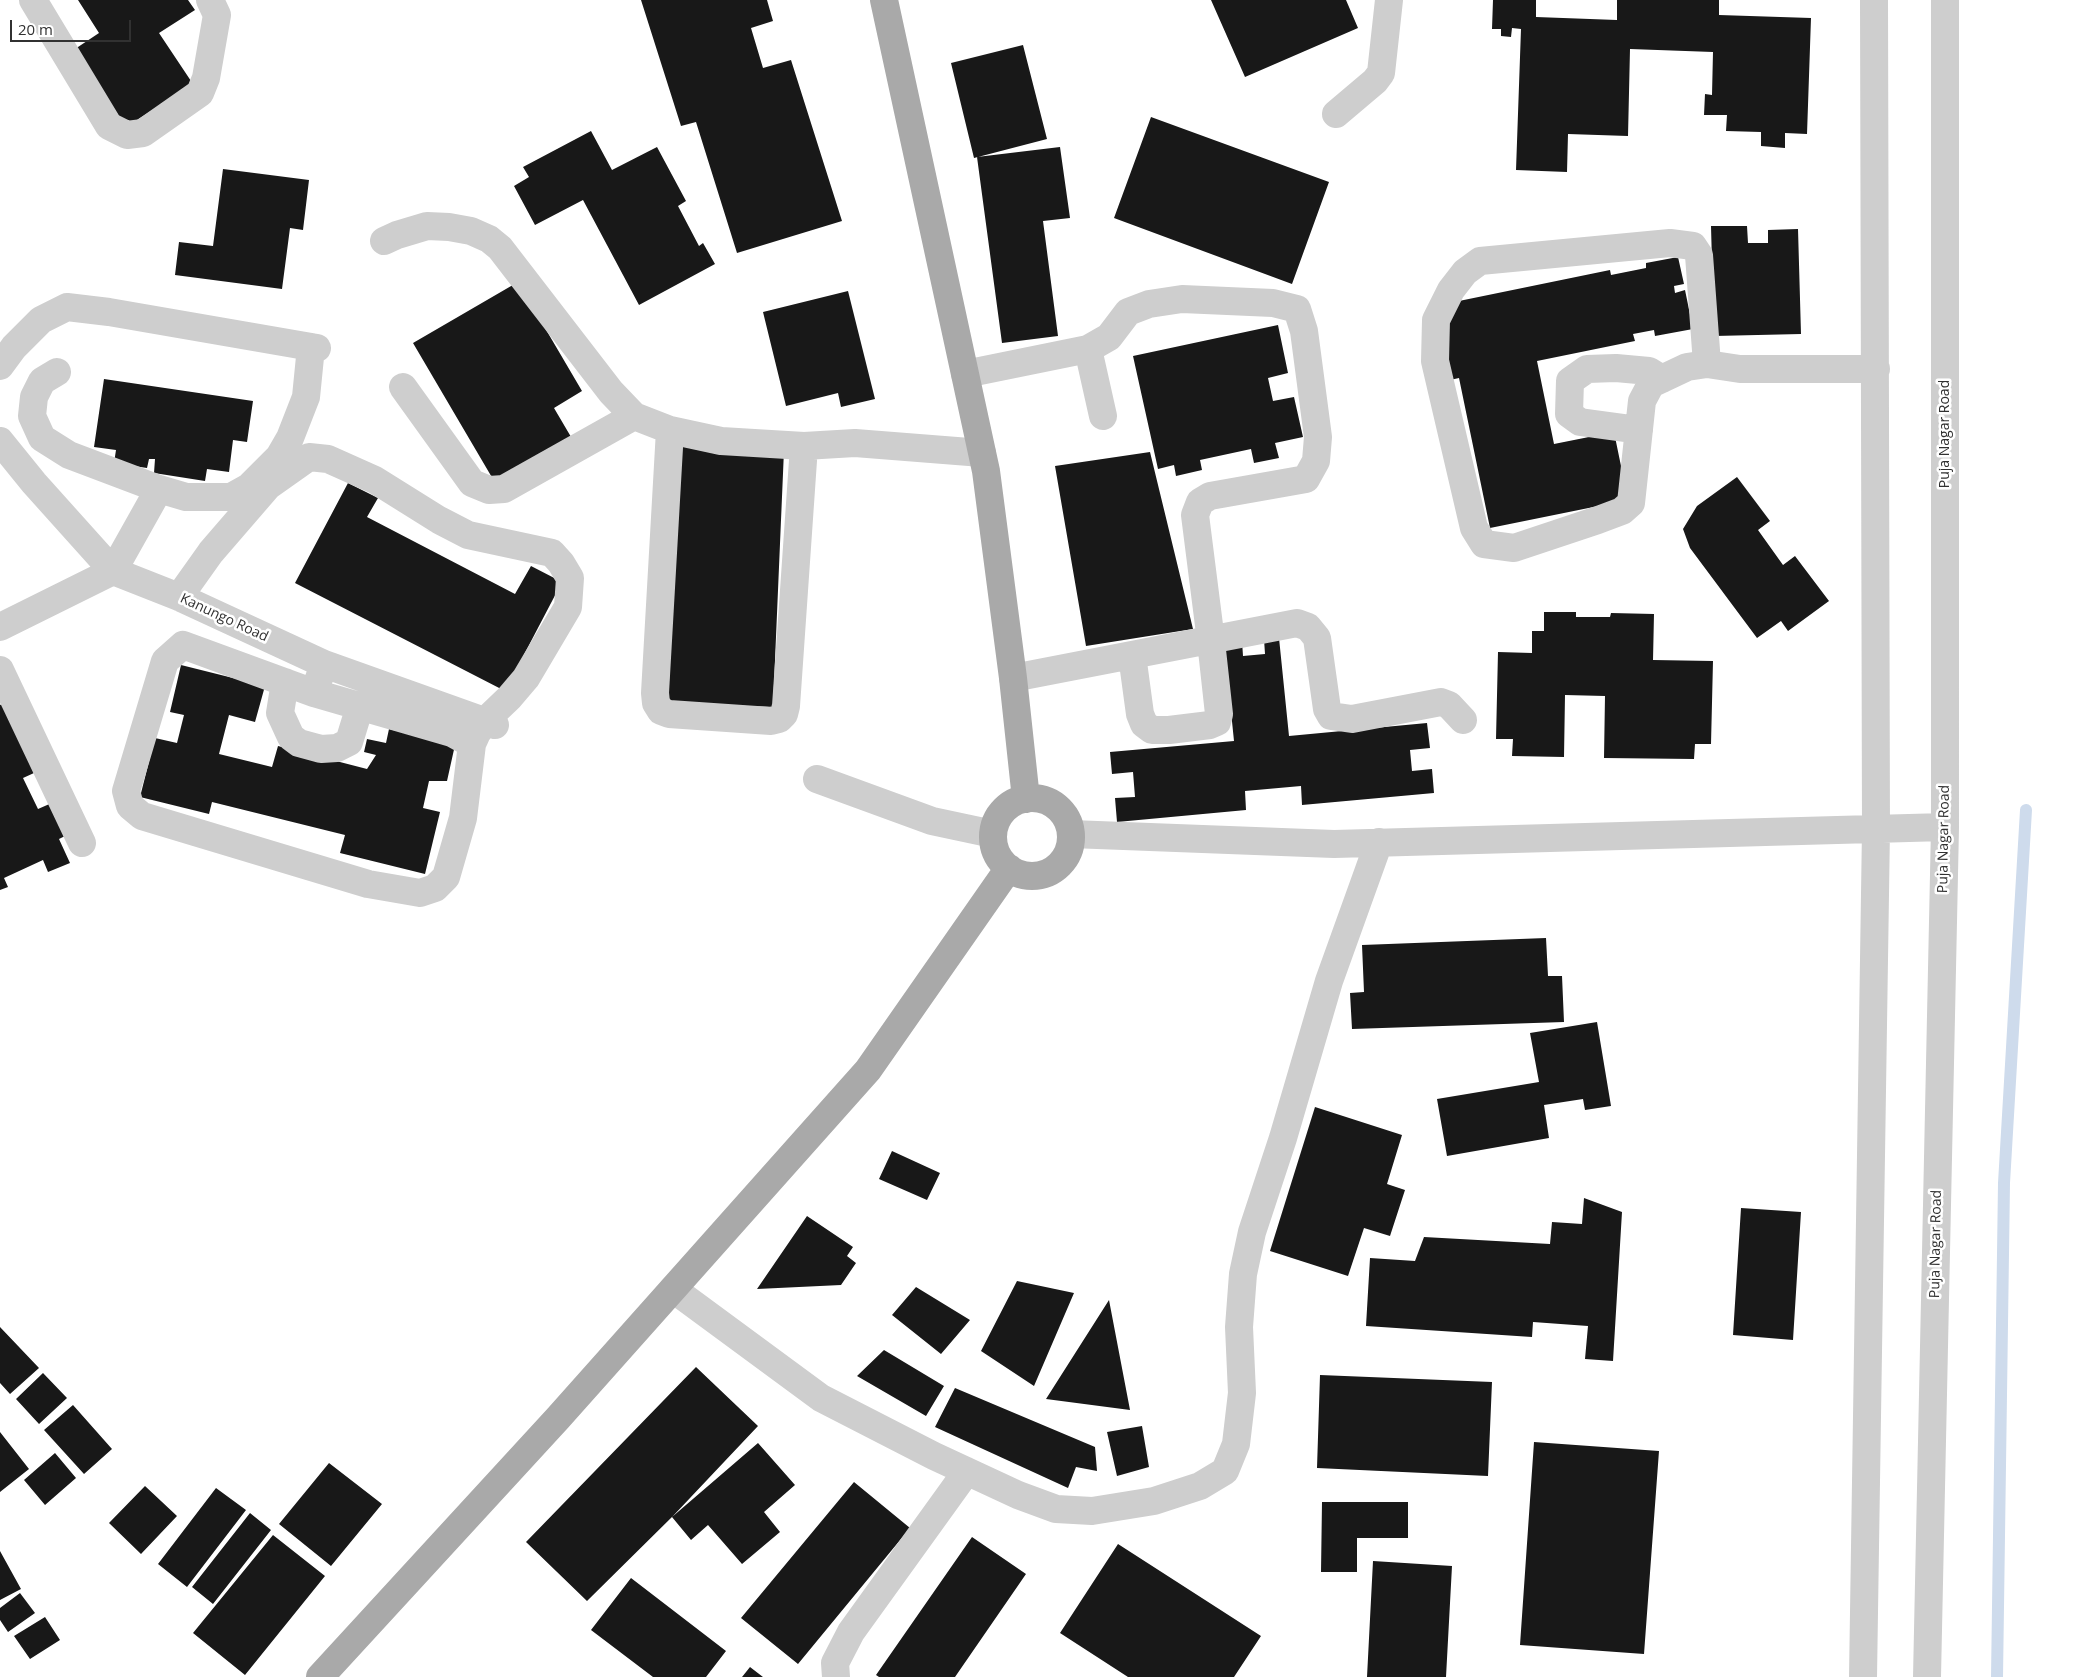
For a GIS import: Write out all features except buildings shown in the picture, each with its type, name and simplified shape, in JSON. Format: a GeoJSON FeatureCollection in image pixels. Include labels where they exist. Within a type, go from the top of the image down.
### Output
{"type":"FeatureCollection","features":[{"type":"Feature","properties":{"kind":"main road"},"geometry":{"type":"LineString","coordinates":[[884,0],[982,453],[1014,678],[1026,798]]}},
{"type":"Feature","properties":{"kind":"main road"},"geometry":{"type":"LineString","coordinates":[[1026,798],[1040,799],[1051,803],[1068,822],[1071,834],[1070,848],[1065,858],[1056,868],[1045,874],[1033,876],[1020,874],[1009,868],[1000,859],[994,847],[993,834],[997,821],[1004,810],[1026,798]]}},
{"type":"Feature","properties":{"kind":"main road"},"geometry":{"type":"LineString","coordinates":[[320,1677],[558,1418],[868,1070],[1009,868]]}},
{"type":"Feature","properties":{"kind":"street"},"geometry":{"type":"LineString","coordinates":[[33,0],[109,126],[127,134],[143,133],[200,92],[206,78],[217,15],[210,0]]}},
{"type":"Feature","properties":{"kind":"street"},"geometry":{"type":"LineString","coordinates":[[1336,114],[1375,81],[1381,73],[1389,0]]}},
{"type":"Feature","properties":{"kind":"street"},"geometry":{"type":"LineString","coordinates":[[1862,1677],[1876,829],[1874,0]]}},
{"type":"Feature","properties":{"kind":"street","name":"Puja Nagar Road"},"geometry":{"type":"LineString","coordinates":[[1927,1677],[1945,827],[1945,0]]}},
{"type":"Feature","properties":{"kind":"street"},"geometry":{"type":"LineString","coordinates":[[384,241],[426,226],[450,227],[489,239],[500,248],[611,392],[634,416],[670,430],[721,441],[804,446],[854,443],[982,453]]}},
{"type":"Feature","properties":{"kind":"street"},"geometry":{"type":"LineString","coordinates":[[1706,364],[1699,256],[1693,246],[1670,243],[1480,261],[1465,272],[1451,290],[1436,320],[1434,361],[1474,528],[1484,544],[1514,548],[1622,510],[1631,503],[1642,400],[1651,384],[1687,367],[1706,364],[1740,369],[1876,369]]}},
{"type":"Feature","properties":{"kind":"street"},"geometry":{"type":"LineString","coordinates":[[965,374],[1088,349],[1109,337],[1128,312],[1148,304],[1182,299],[1273,303],[1296,309],[1304,331],[1318,437],[1316,461],[1306,479],[1210,496],[1200,502],[1195,515],[1219,714],[1217,722],[1210,725],[1152,730],[1144,724],[1140,714],[1132,655]]}},
{"type":"Feature","properties":{"kind":"street"},"geometry":{"type":"LineString","coordinates":[[0,366],[14,347],[41,320],[67,307],[109,312],[314,348],[306,397],[290,438],[279,457],[253,483],[231,497],[186,497],[158,489],[69,455],[42,438],[32,416],[34,397],[42,381],[57,372]]}},
{"type":"Feature","properties":{"kind":"street"},"geometry":{"type":"LineString","coordinates":[[1088,349],[1103,416]]}},
{"type":"Feature","properties":{"kind":"street"},"geometry":{"type":"LineString","coordinates":[[1639,430],[1580,422],[1569,414],[1570,381],[1587,369],[1616,368],[1649,371],[1662,379]]}},
{"type":"Feature","properties":{"kind":"street"},"geometry":{"type":"LineString","coordinates":[[403,387],[472,483],[489,490],[504,489],[634,416]]}},
{"type":"Feature","properties":{"kind":"street"},"geometry":{"type":"LineString","coordinates":[[670,430],[655,693],[656,703],[661,711],[669,714],[770,721],[779,719],[784,714],[804,446]]}},
{"type":"Feature","properties":{"kind":"street","name":"Kanungo Road"},"geometry":{"type":"LineString","coordinates":[[0,441],[34,483],[113,571],[178,597],[324,664],[490,722]]}},
{"type":"Feature","properties":{"kind":"street"},"geometry":{"type":"LineString","coordinates":[[178,597],[211,552],[268,486],[309,457],[328,458],[375,480],[468,535],[552,553],[570,578],[568,607],[526,678],[490,722],[477,733],[472,744],[463,818],[446,877],[435,888],[420,893],[368,884],[142,816],[130,806],[126,791],[165,661],[183,645],[314,693],[452,733],[472,744]]}},
{"type":"Feature","properties":{"kind":"street"},"geometry":{"type":"LineString","coordinates":[[0,628],[113,571],[158,489]]}},
{"type":"Feature","properties":{"kind":"street"},"geometry":{"type":"LineString","coordinates":[[1014,678],[1297,623],[1308,627],[1317,638],[1327,708],[1332,716],[1352,718],[1441,702],[1449,705],[1463,720]]}},
{"type":"Feature","properties":{"kind":"street"},"geometry":{"type":"LineString","coordinates":[[314,693],[324,664]]}},
{"type":"Feature","properties":{"kind":"street"},"geometry":{"type":"LineString","coordinates":[[285,682],[280,713],[291,737],[299,743],[321,749],[337,748],[349,742],[360,706]]}},
{"type":"Feature","properties":{"kind":"street"},"geometry":{"type":"LineString","coordinates":[[3,685],[82,843]]}},
{"type":"Feature","properties":{"kind":"street"},"geometry":{"type":"LineString","coordinates":[[817,779],[932,821],[993,834]]}},
{"type":"Feature","properties":{"kind":"street"},"geometry":{"type":"LineString","coordinates":[[1071,834],[1334,844],[1945,827]]}},
{"type":"Feature","properties":{"kind":"street"},"geometry":{"type":"LineString","coordinates":[[672,1289],[821,1398],[934,1456],[1018,1495],[1056,1510],[1092,1511],[1154,1501],[1200,1486],[1225,1471],[1236,1444],[1241,1402],[1239,1327],[1243,1274],[1252,1232],[1283,1138],[1329,981],[1379,842]]}},
{"type":"Feature","properties":{"kind":"street"},"geometry":{"type":"LineString","coordinates":[[836,1677],[835,1664],[851,1632],[967,1470]]}},
{"type":"Feature","properties":{"kind":"waterway"},"geometry":{"type":"LineString","coordinates":[[1997,1677],[2004,1183],[2026,810]]}}]}
